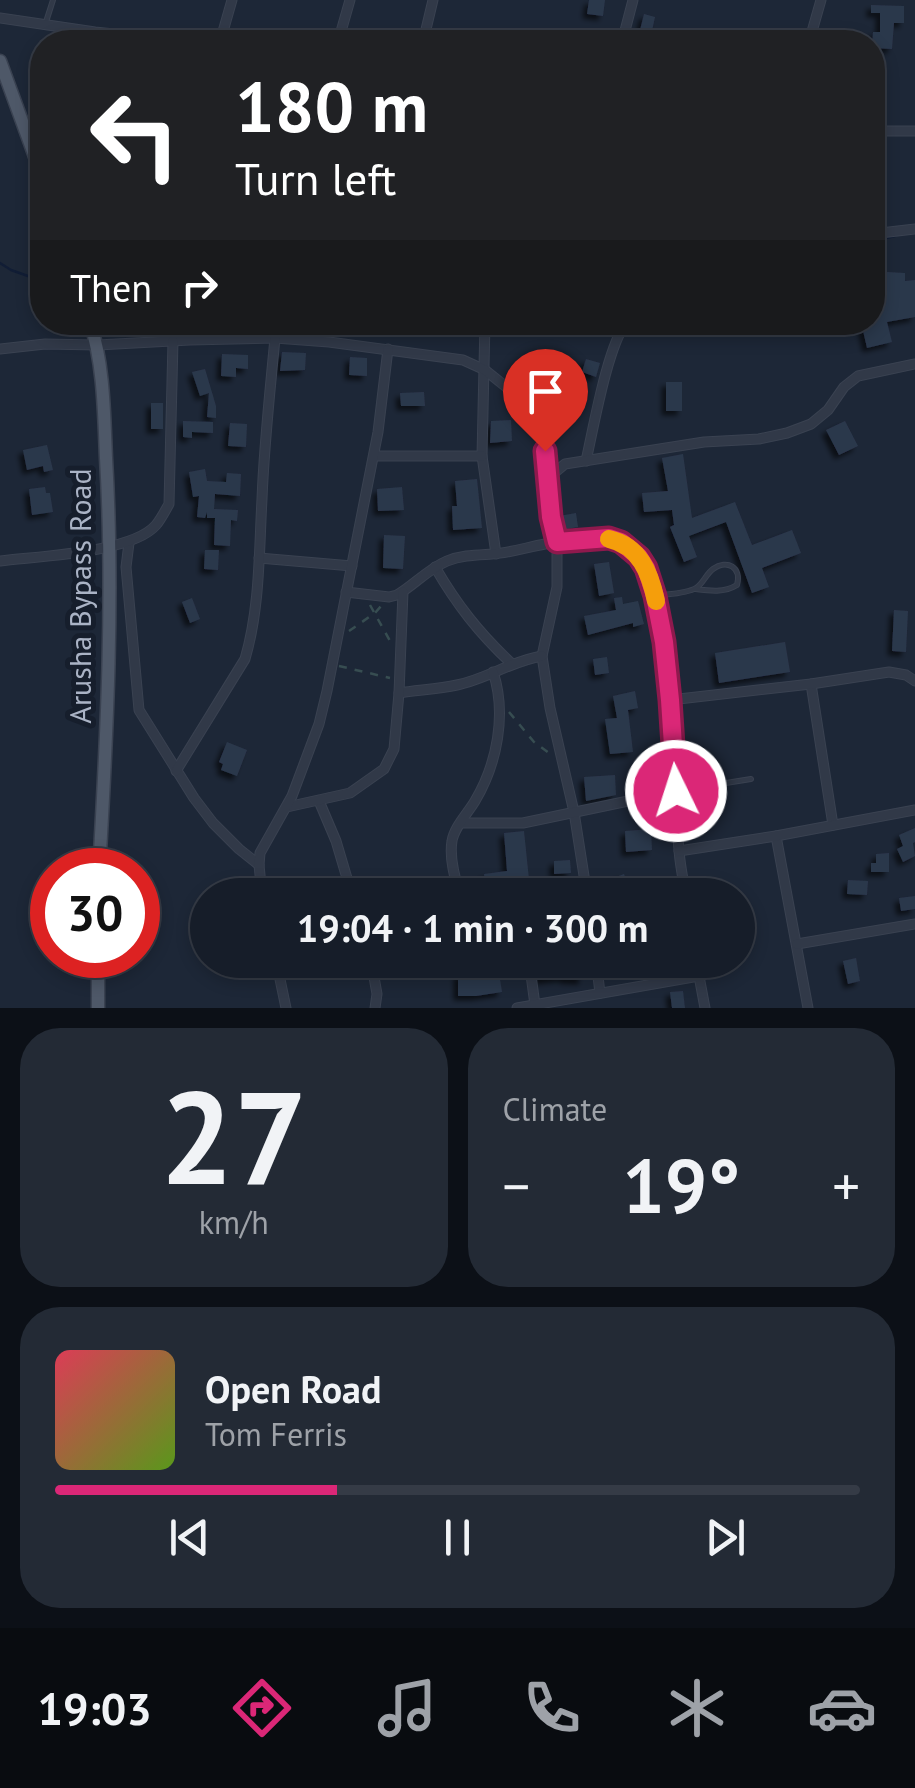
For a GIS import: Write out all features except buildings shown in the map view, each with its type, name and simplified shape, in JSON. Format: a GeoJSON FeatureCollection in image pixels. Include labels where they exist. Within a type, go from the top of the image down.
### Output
{"type":"FeatureCollection","features":[{"type":"Feature","properties":{"kind":"main road"},"geometry":{"type":"LineString","coordinates":[[0,62],[30,143]]}},
{"type":"Feature","properties":{"kind":"main road","name":"Arusha Bypass Road"},"geometry":{"type":"LineString","coordinates":[[95,335],[104,407],[110,547],[100,848]]}},
{"type":"Feature","properties":{"kind":"main road"},"geometry":{"type":"LineString","coordinates":[[98,978],[98,1008]]}},
{"type":"Feature","properties":{"kind":"street"},"geometry":{"type":"LineString","coordinates":[[223,30],[232,0]]}},
{"type":"Feature","properties":{"kind":"street"},"geometry":{"type":"LineString","coordinates":[[341,30],[350,0]]}},
{"type":"Feature","properties":{"kind":"street"},"geometry":{"type":"LineString","coordinates":[[426,30],[434,0]]}},
{"type":"Feature","properties":{"kind":"street"},"geometry":{"type":"LineString","coordinates":[[625,30],[633,0]]}},
{"type":"Feature","properties":{"kind":"street"},"geometry":{"type":"LineString","coordinates":[[812,30],[821,0]]}},
{"type":"Feature","properties":{"kind":"street"},"geometry":{"type":"LineString","coordinates":[[0,18],[87,30]]}},
{"type":"Feature","properties":{"kind":"street"},"geometry":{"type":"LineString","coordinates":[[885,131],[915,131]]}},
{"type":"Feature","properties":{"kind":"street"},"geometry":{"type":"LineString","coordinates":[[885,232],[915,228]]}},
{"type":"Feature","properties":{"kind":"street"},"geometry":{"type":"LineString","coordinates":[[485,335],[482,456],[496,554]]}},
{"type":"Feature","properties":{"kind":"street"},"geometry":{"type":"LineString","coordinates":[[586,461],[619,335]]}},
{"type":"Feature","properties":{"kind":"street"},"geometry":{"type":"LineString","coordinates":[[0,349],[173,340],[275,338],[329,342],[463,360],[485,370],[525,402],[545,451],[557,542],[558,587],[542,656],[584,878]]}},
{"type":"Feature","properties":{"kind":"street"},"geometry":{"type":"LineString","coordinates":[[176,771],[245,659],[254,620],[275,338]]}},
{"type":"Feature","properties":{"kind":"street"},"geometry":{"type":"LineString","coordinates":[[0,561],[110,547],[129,542],[155,527],[169,504],[173,340]]}},
{"type":"Feature","properties":{"kind":"street"},"geometry":{"type":"LineString","coordinates":[[260,878],[260,853],[287,806],[319,724],[340,638],[374,456],[388,349]]}},
{"type":"Feature","properties":{"kind":"street"},"geometry":{"type":"LineString","coordinates":[[548,478],[565,464],[787,433],[810,424],[828,410],[844,387],[858,376],[914,365]]}},
{"type":"Feature","properties":{"kind":"street"},"geometry":{"type":"LineString","coordinates":[[545,451],[565,464]]}},
{"type":"Feature","properties":{"kind":"street"},"geometry":{"type":"LineString","coordinates":[[374,456],[482,456]]}},
{"type":"Feature","properties":{"kind":"street"},"geometry":{"type":"LineString","coordinates":[[346,592],[389,597],[403,592],[450,559],[557,542],[609,538],[621,542],[639,557],[655,596],[664,642],[683,878]]}},
{"type":"Feature","properties":{"kind":"street"},"geometry":{"type":"LineString","coordinates":[[129,542],[126,567],[139,710],[213,823],[259,865]]}},
{"type":"Feature","properties":{"kind":"street"},"geometry":{"type":"LineString","coordinates":[[258,558],[352,566]]}},
{"type":"Feature","properties":{"kind":"street"},"geometry":{"type":"LineString","coordinates":[[435,568],[482,637],[511,663]]}},
{"type":"Feature","properties":{"kind":"street"},"geometry":{"type":"LineString","coordinates":[[287,806],[350,793],[384,769],[394,750],[403,592]]}},
{"type":"Feature","properties":{"kind":"street"},"geometry":{"type":"LineString","coordinates":[[400,693],[458,685],[511,663],[542,656]]}},
{"type":"Feature","properties":{"kind":"street"},"geometry":{"type":"LineString","coordinates":[[400,668],[420,690]]}},
{"type":"Feature","properties":{"kind":"street"},"geometry":{"type":"LineString","coordinates":[[456,878],[451,844],[488,777],[494,758],[500,698],[493,672]]}},
{"type":"Feature","properties":{"kind":"street"},"geometry":{"type":"LineString","coordinates":[[670,700],[889,672],[912,674]]}},
{"type":"Feature","properties":{"kind":"street"},"geometry":{"type":"LineString","coordinates":[[812,684],[833,825]]}},
{"type":"Feature","properties":{"kind":"street"},"geometry":{"type":"LineString","coordinates":[[462,824],[523,823],[676,791]]}},
{"type":"Feature","properties":{"kind":"street"},"geometry":{"type":"LineString","coordinates":[[319,801],[347,878]]}},
{"type":"Feature","properties":{"kind":"street"},"geometry":{"type":"LineString","coordinates":[[679,851],[915,810]]}},
{"type":"Feature","properties":{"kind":"street"},"geometry":{"type":"LineString","coordinates":[[776,836],[808,1008]]}},
{"type":"Feature","properties":{"kind":"street"},"geometry":{"type":"LineString","coordinates":[[796,944],[915,924]]}},
{"type":"Feature","properties":{"kind":"street"},"geometry":{"type":"LineString","coordinates":[[280,978],[286,1008]]}},
{"type":"Feature","properties":{"kind":"street"},"geometry":{"type":"LineString","coordinates":[[374,1008],[375,978]]}},
{"type":"Feature","properties":{"kind":"street"},"geometry":{"type":"LineString","coordinates":[[532,978],[535,1005]]}},
{"type":"Feature","properties":{"kind":"street"},"geometry":{"type":"LineString","coordinates":[[598,978],[600,993]]}},
{"type":"Feature","properties":{"kind":"street"},"geometry":{"type":"LineString","coordinates":[[517,1008],[687,978]]}},
{"type":"Feature","properties":{"kind":"street"},"geometry":{"type":"LineString","coordinates":[[699,978],[705,1008]]}},
{"type":"Feature","properties":{"kind":"lane"},"geometry":{"type":"LineString","coordinates":[[45,25],[52,0]]}},
{"type":"Feature","properties":{"kind":"lane"},"geometry":{"type":"LineString","coordinates":[[655,596],[695,589],[730,589],[737,585],[738,571],[722,565],[695,589]]}},
{"type":"Feature","properties":{"kind":"lane"},"geometry":{"type":"LineString","coordinates":[[676,791],[751,779]]}},
{"type":"Feature","properties":{"kind":"path"},"geometry":{"type":"LineString","coordinates":[[364,595],[386,636],[400,652]]}},
{"type":"Feature","properties":{"kind":"path"},"geometry":{"type":"LineString","coordinates":[[340,638],[375,613],[389,597]]}},
{"type":"Feature","properties":{"kind":"path"},"geometry":{"type":"LineString","coordinates":[[333,664],[400,681]]}},
{"type":"Feature","properties":{"kind":"path"},"geometry":{"type":"LineString","coordinates":[[500,698],[534,742],[562,763]]}},
{"type":"Feature","properties":{"kind":"waterway"},"geometry":{"type":"LineString","coordinates":[[885,238],[895,236]]}},
{"type":"Feature","properties":{"kind":"waterway"},"geometry":{"type":"LineString","coordinates":[[0,263],[30,277]]}},
{"type":"Feature","properties":{"kind":"slow traffic"},"geometry":{"type":"LineString","coordinates":[[609,539],[621,542],[639,557],[656,601]]}},
{"type":"Feature","properties":{"kind":"route"},"geometry":{"type":"LineString","coordinates":[[545,451],[557,542],[609,538],[630,548],[646,568],[664,642],[676,791]]}}]}
